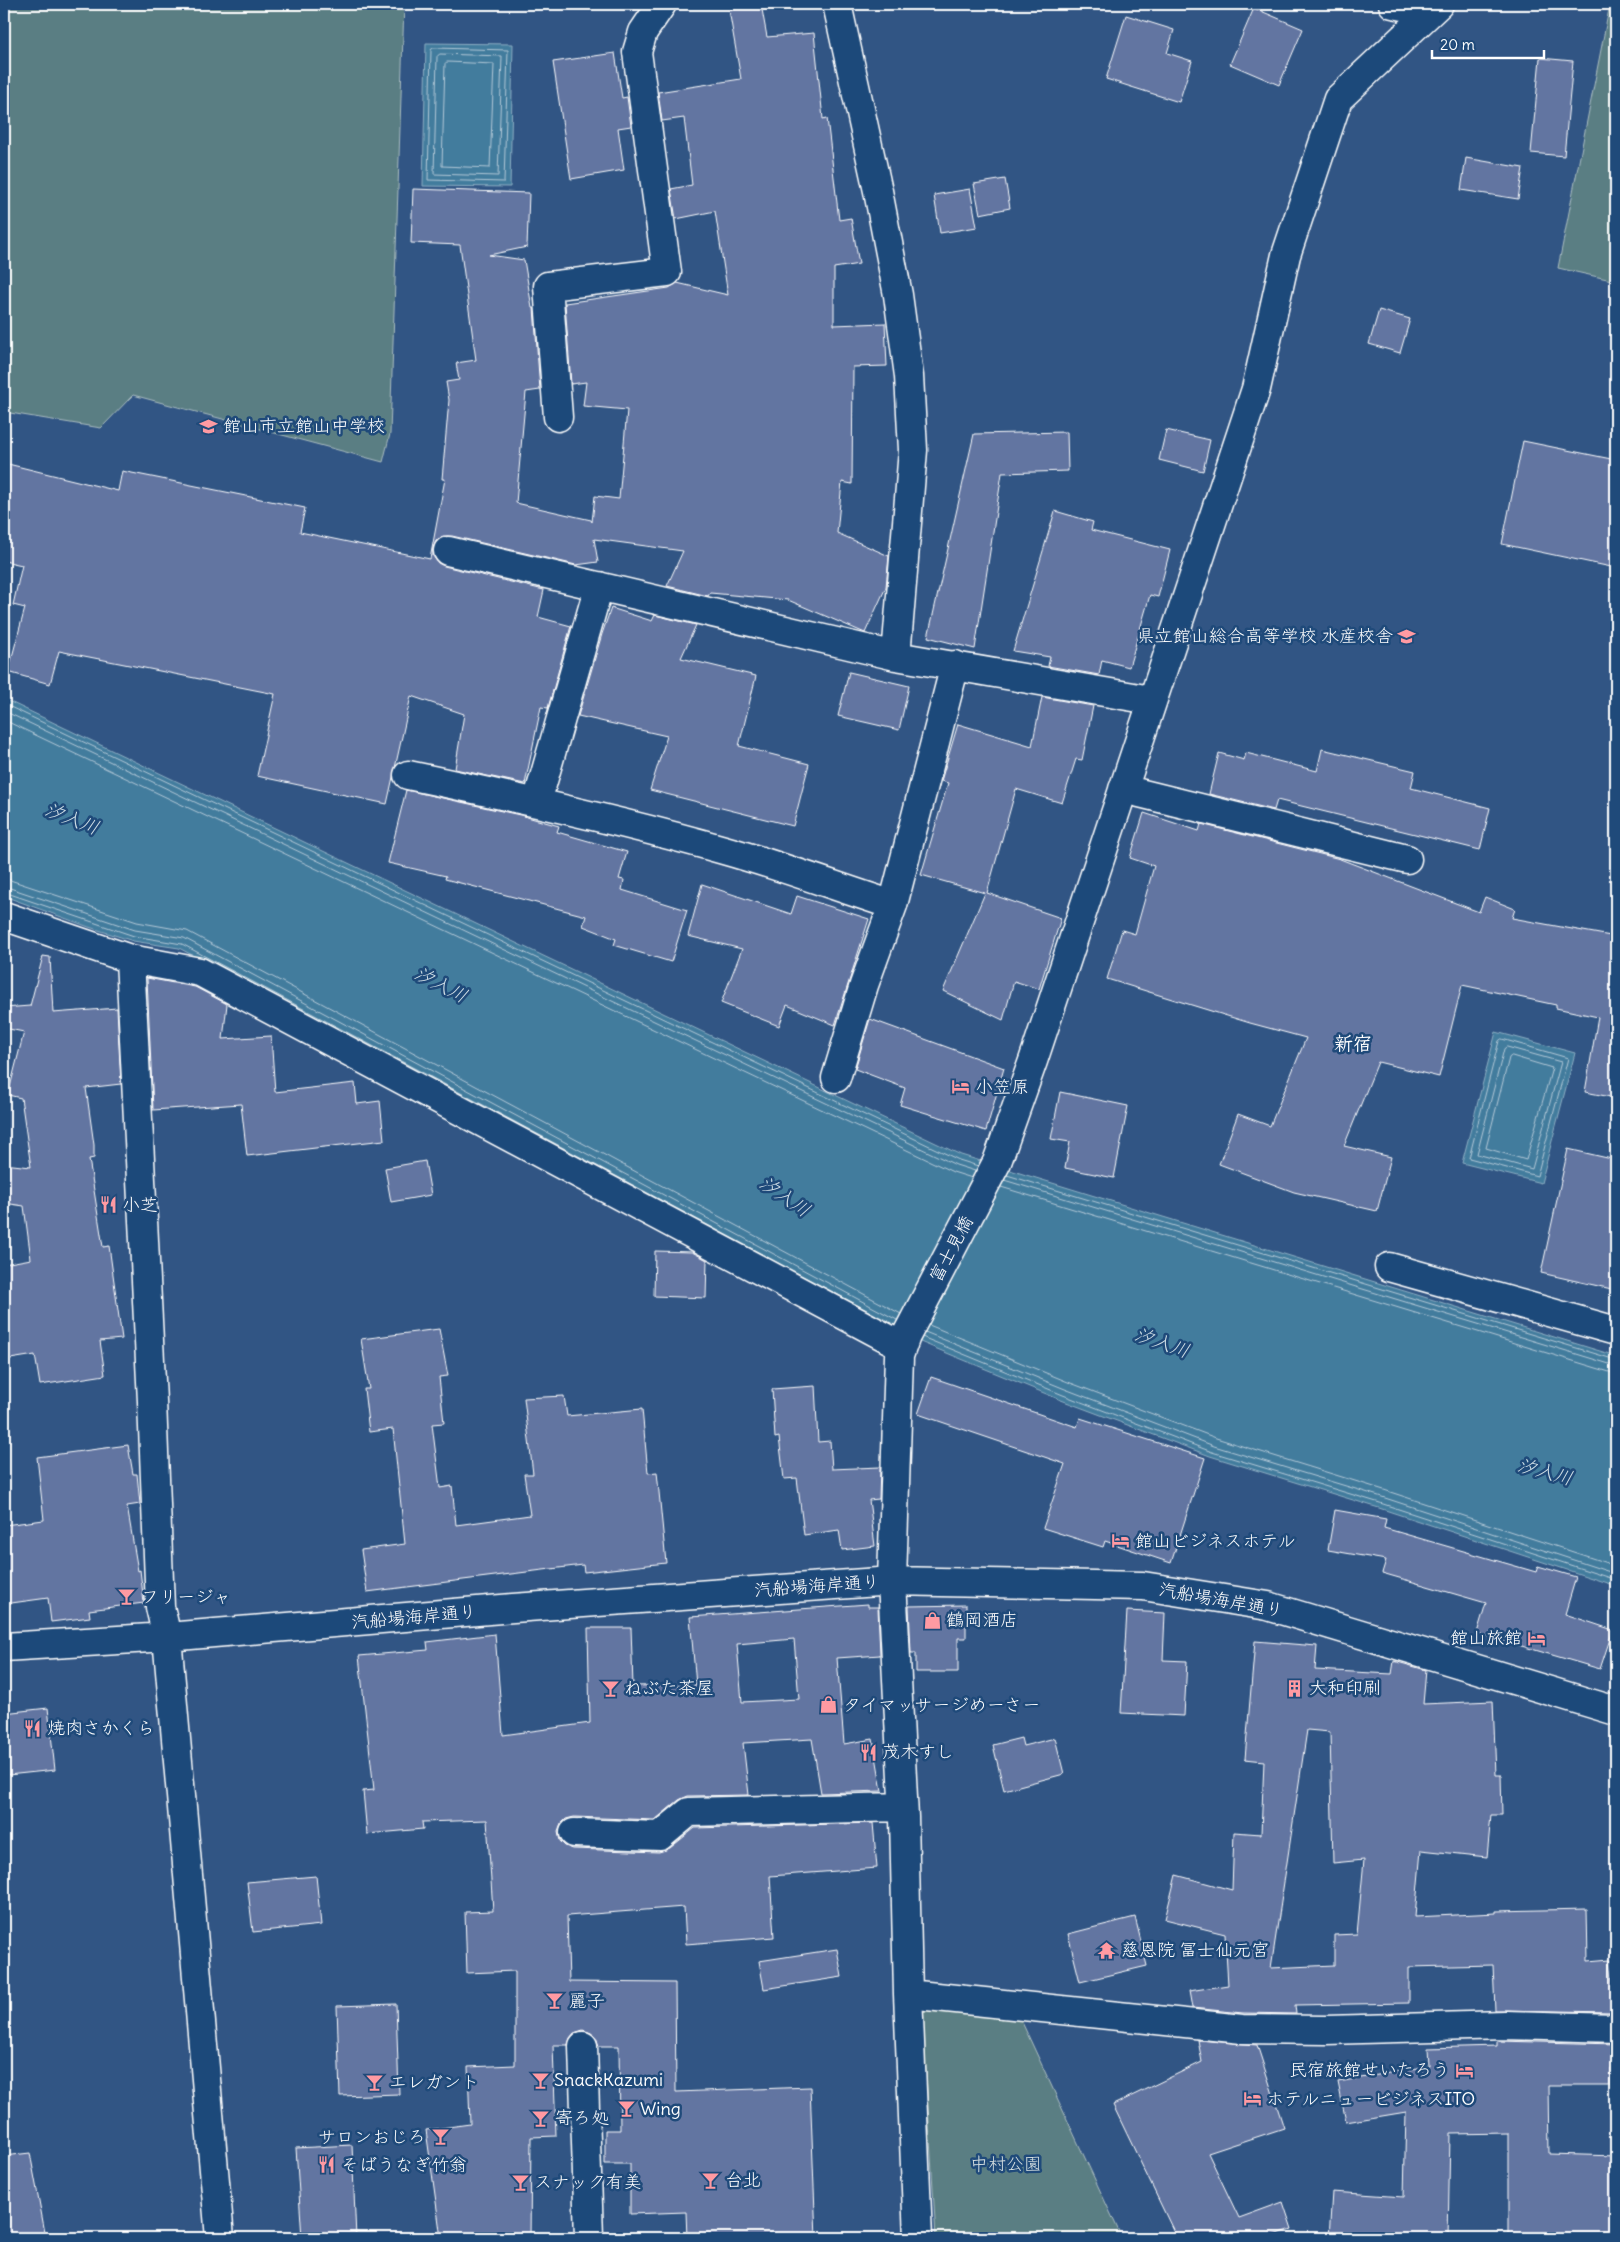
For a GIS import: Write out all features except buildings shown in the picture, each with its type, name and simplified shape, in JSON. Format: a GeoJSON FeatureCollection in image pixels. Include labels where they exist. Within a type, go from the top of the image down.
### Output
{"type":"FeatureCollection","features":[{"type":"Feature","properties":{"kind":"street"},"geometry":{"type":"LineString","coordinates":[[558,417],[548,286],[667,272],[637,52],[643,32],[662,4]]}},
{"type":"Feature","properties":{"kind":"street"},"geometry":{"type":"LineString","coordinates":[[837,4],[878,191],[898,295],[909,376],[914,450],[896,656]]}},
{"type":"Feature","properties":{"kind":"street"},"geometry":{"type":"LineString","coordinates":[[1393,4],[1434,7]]}},
{"type":"Feature","properties":{"kind":"street","name":"富士見橋"},"geometry":{"type":"LineString","coordinates":[[918,2238],[908,1994],[903,1807],[892,1581],[899,1356],[904,1341],[997,1162],[1256,389],[1286,254],[1338,99],[1434,7]]}},
{"type":"Feature","properties":{"kind":"street"},"geometry":{"type":"LineString","coordinates":[[448,551],[896,656],[1152,700]]}},
{"type":"Feature","properties":{"kind":"street"},"geometry":{"type":"LineString","coordinates":[[537,802],[599,586]]}},
{"type":"Feature","properties":{"kind":"street"},"geometry":{"type":"LineString","coordinates":[[836,1078],[864,985],[893,905],[955,665]]}},
{"type":"Feature","properties":{"kind":"street"},"geometry":{"type":"LineString","coordinates":[[408,775],[537,802],[726,850],[893,905]]}},
{"type":"Feature","properties":{"kind":"street"},"geometry":{"type":"LineString","coordinates":[[1123,789],[1407,859]]}},
{"type":"Feature","properties":{"kind":"street"},"geometry":{"type":"LineString","coordinates":[[4,916],[130,959],[200,972],[904,1341]]}},
{"type":"Feature","properties":{"kind":"street"},"geometry":{"type":"LineString","coordinates":[[130,959],[152,1391],[160,1607],[167,1637],[220,2238]]}},
{"type":"Feature","properties":{"kind":"street"},"geometry":{"type":"LineString","coordinates":[[1389,1268],[1616,1331]]}},
{"type":"Feature","properties":{"kind":"street","name":"汽船場海岸通り"},"geometry":{"type":"LineString","coordinates":[[4,1647],[167,1637],[503,1609],[892,1581],[1143,1586],[1268,1606],[1616,1711]]}},
{"type":"Feature","properties":{"kind":"street"},"geometry":{"type":"LineString","coordinates":[[574,1833],[660,1836],[690,1812],[903,1807]]}},
{"type":"Feature","properties":{"kind":"street"},"geometry":{"type":"LineString","coordinates":[[908,1994],[1242,2029],[1326,2030],[1505,2025],[1616,2028]]}},
{"type":"Feature","properties":{"kind":"street"},"geometry":{"type":"LineString","coordinates":[[583,2046],[589,2238]]}},
{"type":"Feature","properties":{"kind":"green space"},"geometry":{"type":"Polygon","coordinates":[[[4,4],[404,4],[390,434],[383,462],[133,395],[101,428],[4,412],[4,4]]]}},
{"type":"Feature","properties":{"kind":"green space"},"geometry":{"type":"Polygon","coordinates":[[[1610,4],[1616,4],[1616,281],[1558,268],[1610,4]]]}},
{"type":"Feature","properties":{"kind":"green space","name":"中村公園"},"geometry":{"type":"Polygon","coordinates":[[[922,2007],[1021,2020],[1122,2238],[936,2238],[922,2007]]]}},
{"type":"Feature","properties":{"kind":"water"},"geometry":{"type":"Polygon","coordinates":[[[426,43],[513,44],[510,187],[423,186],[426,43]]]}},
{"type":"Feature","properties":{"kind":"water","name":"汐入川"},"geometry":{"type":"Polygon","coordinates":[[[4,699],[961,1155],[1616,1356],[1616,1586],[1379,1508],[1210,1456],[1061,1400],[891,1330],[179,948],[133,941],[4,896],[4,699]]]}},
{"type":"Feature","properties":{"kind":"water"},"geometry":{"type":"Polygon","coordinates":[[[1496,1032],[1575,1053],[1541,1183],[1462,1163],[1496,1032]]]}},
{"type":"Feature","properties":{"kind":"place","name":"館山市立館山中学校"},"geometry":{"type":"Point","coordinates":[209,426]}},
{"type":"Feature","properties":{"kind":"place","name":"県立館山総合高等学校 水産校舎"},"geometry":{"type":"Point","coordinates":[1407,636]}},
{"type":"Feature","properties":{"kind":"place","name":"小笠原"},"geometry":{"type":"Point","coordinates":[961,1087]}},
{"type":"Feature","properties":{"kind":"place","name":"小芝"},"geometry":{"type":"Point","coordinates":[108,1205]}},
{"type":"Feature","properties":{"kind":"place","name":"館山ビジネスホテル"},"geometry":{"type":"Point","coordinates":[1121,1541]}},
{"type":"Feature","properties":{"kind":"place","name":"フリージャ"},"geometry":{"type":"Point","coordinates":[127,1597]}},
{"type":"Feature","properties":{"kind":"place","name":"鶴岡酒店"},"geometry":{"type":"Point","coordinates":[932,1620]}},
{"type":"Feature","properties":{"kind":"place","name":"館山旅館"},"geometry":{"type":"Point","coordinates":[1536,1638]}},
{"type":"Feature","properties":{"kind":"place","name":"ねぶた茶屋"},"geometry":{"type":"Point","coordinates":[610,1688]}},
{"type":"Feature","properties":{"kind":"place","name":"大和印刷"},"geometry":{"type":"Point","coordinates":[1295,1688]}},
{"type":"Feature","properties":{"kind":"place","name":"タイマッサージめーさー"},"geometry":{"type":"Point","coordinates":[829,1705]}},
{"type":"Feature","properties":{"kind":"place","name":"焼肉さかくら"},"geometry":{"type":"Point","coordinates":[33,1728]}},
{"type":"Feature","properties":{"kind":"place","name":"茂木すし"},"geometry":{"type":"Point","coordinates":[868,1752]}},
{"type":"Feature","properties":{"kind":"place","name":"慈恩院 冨士仙元宮"},"geometry":{"type":"Point","coordinates":[1107,1950]}},
{"type":"Feature","properties":{"kind":"place","name":"麗子"},"geometry":{"type":"Point","coordinates":[555,2001]}},
{"type":"Feature","properties":{"kind":"place","name":"民宿旅館せいたろう"},"geometry":{"type":"Point","coordinates":[1464,2070]}},
{"type":"Feature","properties":{"kind":"place","name":"SnackKazumi"},"geometry":{"type":"Point","coordinates":[540,2080]}},
{"type":"Feature","properties":{"kind":"place","name":"エレガント"},"geometry":{"type":"Point","coordinates":[375,2082]}},
{"type":"Feature","properties":{"kind":"place","name":"ホテルニュービジネスITO"},"geometry":{"type":"Point","coordinates":[1252,2099]}},
{"type":"Feature","properties":{"kind":"place","name":"Wing"},"geometry":{"type":"Point","coordinates":[626,2109]}},
{"type":"Feature","properties":{"kind":"place","name":"寄ろ処"},"geometry":{"type":"Point","coordinates":[541,2118]}},
{"type":"Feature","properties":{"kind":"place","name":"サロンおじろ"},"geometry":{"type":"Point","coordinates":[440,2137]}},
{"type":"Feature","properties":{"kind":"place","name":"そばうなぎ竹翁"},"geometry":{"type":"Point","coordinates":[327,2165]}},
{"type":"Feature","properties":{"kind":"place","name":"台北"},"geometry":{"type":"Point","coordinates":[711,2180]}},
{"type":"Feature","properties":{"kind":"place","name":"スナック有美"},"geometry":{"type":"Point","coordinates":[520,2182]}},
{"type":"Feature","properties":{"kind":"district","name":"新宿"},"geometry":{"type":"Point","coordinates":[1353,1043]}}]}
